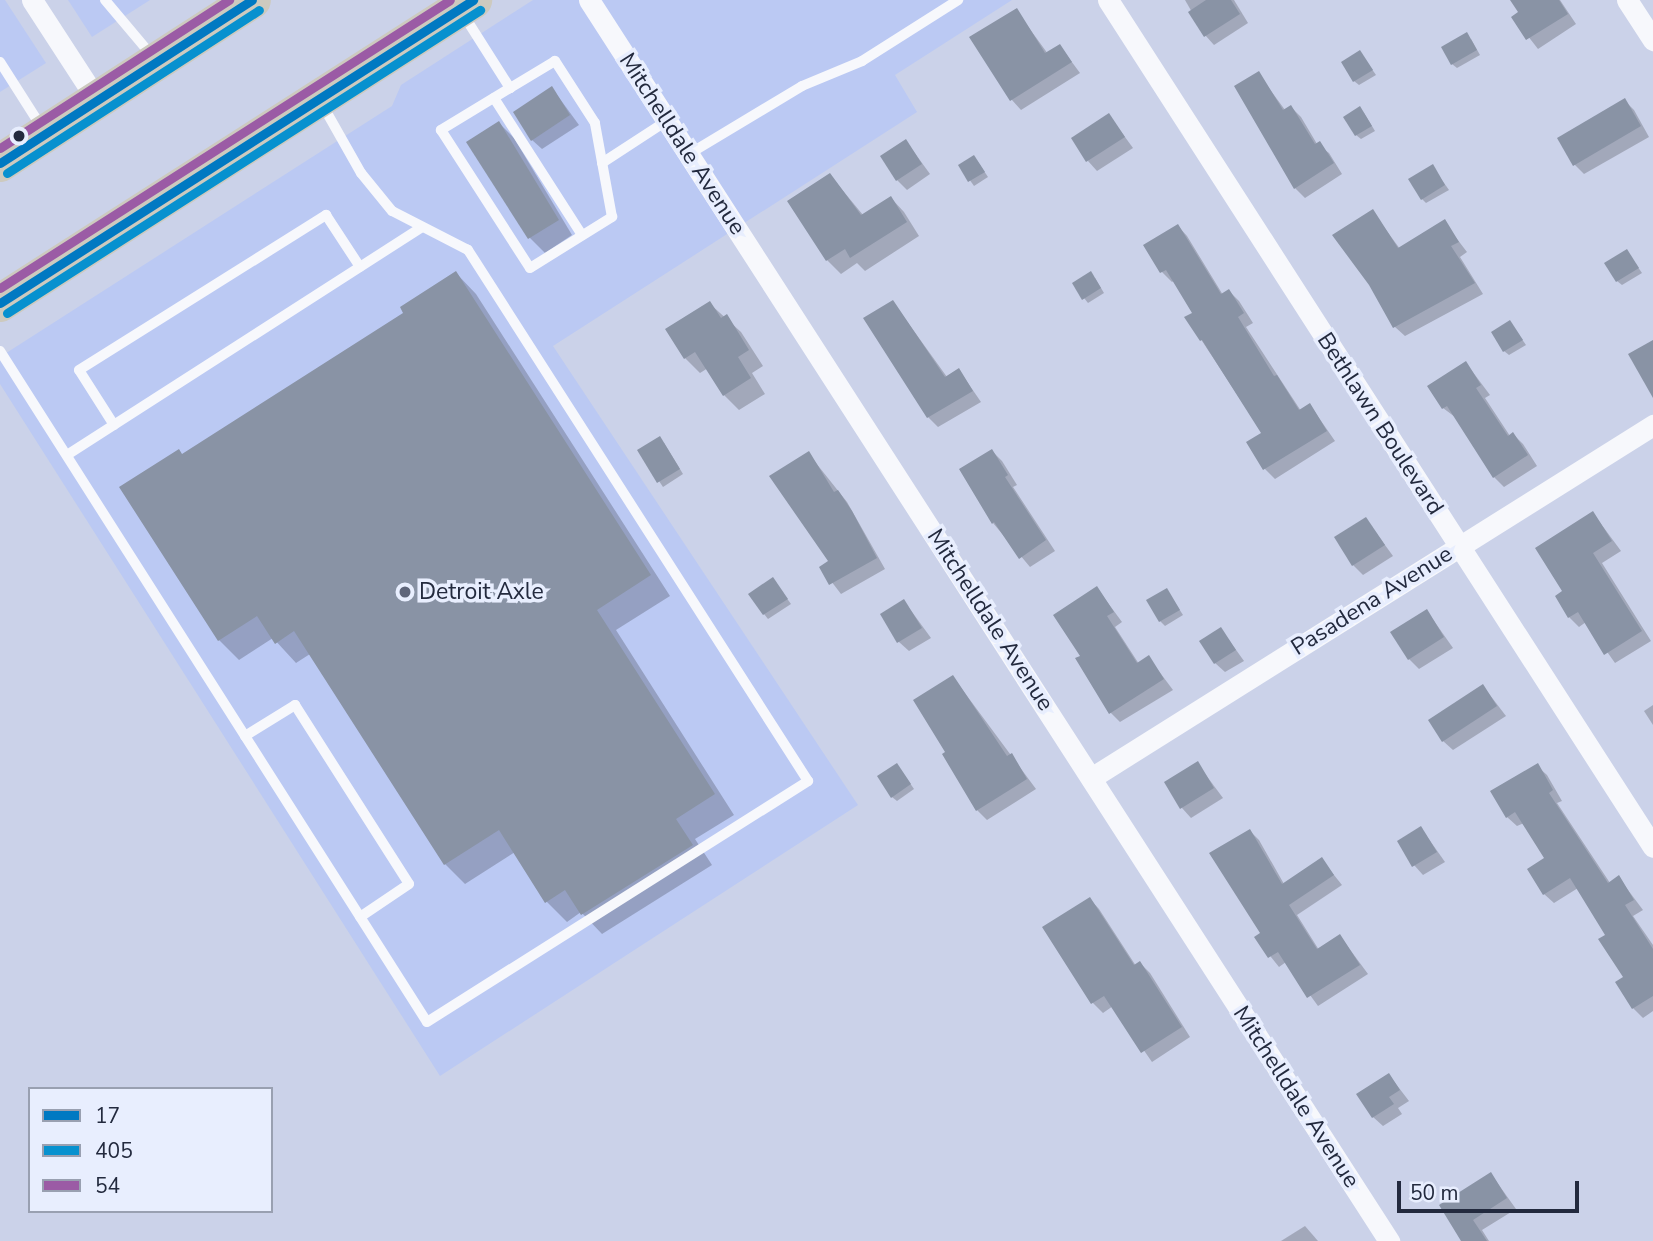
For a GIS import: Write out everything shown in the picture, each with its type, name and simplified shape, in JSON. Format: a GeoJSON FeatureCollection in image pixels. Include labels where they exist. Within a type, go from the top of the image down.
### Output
{"type":"FeatureCollection","features":[{"type":"Feature","properties":{"kind":"highway"},"geometry":{"type":"LineString","coordinates":[[0,163],[252,0]]}},
{"type":"Feature","properties":{"kind":"highway"},"geometry":{"type":"LineString","coordinates":[[0,303],[466,4]]}},
{"type":"Feature","properties":{"kind":"street"},"geometry":{"type":"LineString","coordinates":[[32,0],[97,100]]}},
{"type":"Feature","properties":{"kind":"street","name":"Mitchelldale Avenue"},"geometry":{"type":"LineString","coordinates":[[589,0],[1389,1241]]}},
{"type":"Feature","properties":{"kind":"street","name":"Bethlawn Boulevard"},"geometry":{"type":"LineString","coordinates":[[1108,0],[1653,847]]}},
{"type":"Feature","properties":{"kind":"street"},"geometry":{"type":"LineString","coordinates":[[1627,0],[1653,40]]}},
{"type":"Feature","properties":{"kind":"street","name":"Pasadena Avenue"},"geometry":{"type":"LineString","coordinates":[[1091,778],[1653,425]]}},
{"type":"Feature","properties":{"kind":"lane"},"geometry":{"type":"LineString","coordinates":[[105,0],[156,62]]}},
{"type":"Feature","properties":{"kind":"lane"},"geometry":{"type":"LineString","coordinates":[[689,153],[802,86],[862,61],[958,0]]}},
{"type":"Feature","properties":{"kind":"lane"},"geometry":{"type":"LineString","coordinates":[[466,4],[510,88]]}},
{"type":"Feature","properties":{"kind":"lane"},"geometry":{"type":"LineString","coordinates":[[555,61],[595,123],[612,216],[530,268],[441,130],[510,88],[555,61]]}},
{"type":"Feature","properties":{"kind":"lane"},"geometry":{"type":"LineString","coordinates":[[0,62],[45,134]]}},
{"type":"Feature","properties":{"kind":"lane"},"geometry":{"type":"LineString","coordinates":[[494,98],[582,235]]}},
{"type":"Feature","properties":{"kind":"lane"},"geometry":{"type":"LineString","coordinates":[[0,351],[427,1022],[808,781],[468,250],[392,211],[361,173],[319,99]]}},
{"type":"Feature","properties":{"kind":"lane"},"geometry":{"type":"LineString","coordinates":[[602,163],[668,120]]}},
{"type":"Feature","properties":{"kind":"lane"},"geometry":{"type":"LineString","coordinates":[[114,425],[79,370],[326,215],[360,267]]}},
{"type":"Feature","properties":{"kind":"lane"},"geometry":{"type":"LineString","coordinates":[[67,455],[422,227]]}},
{"type":"Feature","properties":{"kind":"lane"},"geometry":{"type":"LineString","coordinates":[[245,736],[295,705],[410,884],[360,917]]}},
{"type":"Feature","properties":{"kind":"shaded area"},"geometry":{"type":"Polygon","coordinates":[[[0,0],[5,0],[46,63],[0,92],[0,0]]]}},
{"type":"Feature","properties":{"kind":"shaded area"},"geometry":{"type":"Polygon","coordinates":[[[68,0],[150,0],[92,37],[68,0]]]}},
{"type":"Feature","properties":{"kind":"shaded area"},"geometry":{"type":"Polygon","coordinates":[[[533,0],[1012,0],[895,75],[917,112],[553,346],[858,805],[440,1076],[0,384],[0,357],[392,106],[401,85],[533,0]]]}},
{"type":"Feature","properties":{"kind":"building"},"geometry":{"type":"Polygon","coordinates":[[[1206,0],[1231,0],[1240,14],[1204,37],[1188,12],[1206,0]]]}},
{"type":"Feature","properties":{"kind":"building"},"geometry":{"type":"Polygon","coordinates":[[[1510,0],[1559,0],[1568,14],[1526,40],[1511,17],[1518,12],[1510,0]]]}},
{"type":"Feature","properties":{"kind":"building"},"geometry":{"type":"Polygon","coordinates":[[[1017,8],[1045,53],[1060,44],[1072,62],[1010,101],[969,37],[1017,8]]]}},
{"type":"Feature","properties":{"kind":"building"},"geometry":{"type":"Polygon","coordinates":[[[1467,32],[1477,50],[1451,65],[1441,47],[1467,32]]]}},
{"type":"Feature","properties":{"kind":"building"},"geometry":{"type":"Polygon","coordinates":[[[1360,50],[1373,70],[1353,82],[1341,62],[1360,50]]]}},
{"type":"Feature","properties":{"kind":"building"},"geometry":{"type":"Polygon","coordinates":[[[1259,71],[1283,110],[1291,105],[1315,144],[1320,141],[1334,163],[1294,189],[1234,86],[1259,71]]]}},
{"type":"Feature","properties":{"kind":"building"},"geometry":{"type":"Polygon","coordinates":[[[552,86],[570,115],[531,141],[513,112],[552,86]]]}},
{"type":"Feature","properties":{"kind":"building"},"geometry":{"type":"Polygon","coordinates":[[[1625,98],[1641,126],[1573,166],[1557,138],[1625,98]]]}},
{"type":"Feature","properties":{"kind":"building"},"geometry":{"type":"Polygon","coordinates":[[[1360,106],[1372,126],[1355,136],[1343,117],[1360,106]]]}},
{"type":"Feature","properties":{"kind":"building"},"geometry":{"type":"Polygon","coordinates":[[[1109,113],[1125,137],[1086,162],[1071,138],[1109,113]]]}},
{"type":"Feature","properties":{"kind":"building"},"geometry":{"type":"Polygon","coordinates":[[[499,121],[559,220],[528,239],[466,142],[499,121]]]}},
{"type":"Feature","properties":{"kind":"building"},"geometry":{"type":"Polygon","coordinates":[[[906,139],[922,164],[896,181],[880,156],[906,139]]]}},
{"type":"Feature","properties":{"kind":"building"},"geometry":{"type":"Polygon","coordinates":[[[974,155],[985,172],[968,182],[958,165],[974,155]]]}},
{"type":"Feature","properties":{"kind":"building"},"geometry":{"type":"Polygon","coordinates":[[[1433,164],[1445,185],[1421,200],[1408,179],[1433,164]]]}},
{"type":"Feature","properties":{"kind":"building"},"geometry":{"type":"Polygon","coordinates":[[[830,173],[861,215],[891,196],[907,222],[850,258],[845,249],[826,261],[787,201],[830,173]]]}},
{"type":"Feature","properties":{"kind":"building"},"geometry":{"type":"Polygon","coordinates":[[[1373,209],[1398,248],[1445,219],[1459,242],[1451,246],[1475,283],[1393,328],[1369,285],[1332,235],[1373,209]]]}},
{"type":"Feature","properties":{"kind":"building"},"geometry":{"type":"Polygon","coordinates":[[[1178,224],[1221,294],[1229,289],[1244,313],[1238,317],[1274,376],[1277,375],[1299,410],[1310,403],[1327,431],[1263,470],[1246,442],[1261,433],[1202,340],[1200,341],[1184,317],[1192,313],[1166,270],[1160,273],[1143,245],[1178,224]]]}},
{"type":"Feature","properties":{"kind":"building"},"geometry":{"type":"Polygon","coordinates":[[[1627,249],[1639,268],[1616,282],[1604,263],[1627,249]]]}},
{"type":"Feature","properties":{"kind":"building","name":"Detroit Axle"},"geometry":{"type":"Polygon","coordinates":[[[456,271],[651,575],[597,610],[715,794],[676,819],[693,845],[581,915],[565,890],[545,903],[499,830],[444,865],[294,631],[275,644],[257,616],[218,641],[119,487],[179,449],[182,454],[403,313],[400,307],[456,271]]]}},
{"type":"Feature","properties":{"kind":"building"},"geometry":{"type":"Polygon","coordinates":[[[1091,271],[1101,288],[1082,300],[1072,283],[1091,271]]]}},
{"type":"Feature","properties":{"kind":"building"},"geometry":{"type":"Polygon","coordinates":[[[893,300],[945,377],[959,368],[973,391],[927,418],[863,318],[893,300]]]}},
{"type":"Feature","properties":{"kind":"building"},"geometry":{"type":"Polygon","coordinates":[[[710,301],[721,318],[727,314],[749,350],[738,357],[751,378],[723,396],[695,352],[684,359],[665,329],[710,301]]]}},
{"type":"Feature","properties":{"kind":"building"},"geometry":{"type":"Polygon","coordinates":[[[1510,320],[1523,340],[1503,352],[1491,332],[1510,320]]]}},
{"type":"Feature","properties":{"kind":"building"},"geometry":{"type":"Polygon","coordinates":[[[1653,340],[1653,398],[1628,354],[1653,340]]]}},
{"type":"Feature","properties":{"kind":"building"},"geometry":{"type":"Polygon","coordinates":[[[1466,361],[1481,385],[1476,388],[1508,436],[1513,432],[1528,455],[1493,478],[1447,406],[1442,409],[1427,386],[1466,361]]]}},
{"type":"Feature","properties":{"kind":"building"},"geometry":{"type":"Polygon","coordinates":[[[660,436],[680,469],[657,483],[637,450],[660,436]]]}},
{"type":"Feature","properties":{"kind":"building"},"geometry":{"type":"Polygon","coordinates":[[[992,449],[1008,475],[1005,477],[1046,540],[1019,559],[994,522],[992,524],[959,469],[992,449]]]}},
{"type":"Feature","properties":{"kind":"building"},"geometry":{"type":"Polygon","coordinates":[[[809,451],[834,492],[838,490],[852,511],[877,558],[829,585],[819,567],[828,561],[769,476],[809,451]]]}},
{"type":"Feature","properties":{"kind":"building"},"geometry":{"type":"Polygon","coordinates":[[[1593,511],[1612,541],[1593,553],[1642,631],[1604,655],[1578,612],[1568,618],[1555,596],[1562,591],[1535,548],[1593,511]]]}},
{"type":"Feature","properties":{"kind":"building"},"geometry":{"type":"Polygon","coordinates":[[[1366,517],[1385,545],[1352,566],[1334,537],[1366,517]]]}},
{"type":"Feature","properties":{"kind":"building"},"geometry":{"type":"Polygon","coordinates":[[[773,577],[788,599],[763,615],[748,594],[773,577]]]}},
{"type":"Feature","properties":{"kind":"building"},"geometry":{"type":"Polygon","coordinates":[[[1097,586],[1114,612],[1107,616],[1137,663],[1149,655],[1164,679],[1109,714],[1075,658],[1080,656],[1053,615],[1097,586]]]}},
{"type":"Feature","properties":{"kind":"building"},"geometry":{"type":"Polygon","coordinates":[[[1167,588],[1180,610],[1159,622],[1146,600],[1167,588]]]}},
{"type":"Feature","properties":{"kind":"building"},"geometry":{"type":"Polygon","coordinates":[[[904,599],[922,628],[897,643],[880,614],[904,599]]]}},
{"type":"Feature","properties":{"kind":"building"},"geometry":{"type":"Polygon","coordinates":[[[1427,609],[1444,637],[1408,660],[1390,632],[1427,609]]]}},
{"type":"Feature","properties":{"kind":"building"},"geometry":{"type":"Polygon","coordinates":[[[1221,627],[1236,650],[1214,664],[1199,641],[1221,627]]]}},
{"type":"Feature","properties":{"kind":"building"},"geometry":{"type":"Polygon","coordinates":[[[953,675],[1007,756],[1012,753],[1027,779],[976,811],[942,754],[945,752],[913,700],[953,675]]]}},
{"type":"Feature","properties":{"kind":"building"},"geometry":{"type":"Polygon","coordinates":[[[1483,684],[1497,706],[1442,742],[1428,720],[1483,684]]]}},
{"type":"Feature","properties":{"kind":"building"},"geometry":{"type":"Polygon","coordinates":[[[1198,761],[1214,788],[1180,809],[1164,782],[1198,761]]]}},
{"type":"Feature","properties":{"kind":"building"},"geometry":{"type":"Polygon","coordinates":[[[897,763],[911,784],[891,798],[877,776],[897,763]]]}},
{"type":"Feature","properties":{"kind":"building"},"geometry":{"type":"Polygon","coordinates":[[[1538,763],[1553,790],[1549,793],[1608,883],[1619,875],[1634,900],[1625,905],[1653,949],[1653,996],[1632,1009],[1615,982],[1623,977],[1598,939],[1605,935],[1570,878],[1543,895],[1527,869],[1544,858],[1515,812],[1506,818],[1490,791],[1538,763]]]}},
{"type":"Feature","properties":{"kind":"building"},"geometry":{"type":"Polygon","coordinates":[[[1421,826],[1437,852],[1412,867],[1397,841],[1421,826]]]}},
{"type":"Feature","properties":{"kind":"building"},"geometry":{"type":"Polygon","coordinates":[[[1250,829],[1282,884],[1322,857],[1334,875],[1289,905],[1317,949],[1340,934],[1360,965],[1307,998],[1278,952],[1268,958],[1254,937],[1260,933],[1209,853],[1250,829]]]}},
{"type":"Feature","properties":{"kind":"building"},"geometry":{"type":"Polygon","coordinates":[[[1090,897],[1134,965],[1140,961],[1182,1027],[1141,1053],[1104,996],[1091,1004],[1042,927],[1090,897]]]}},
{"type":"Feature","properties":{"kind":"building"},"geometry":{"type":"Polygon","coordinates":[[[1389,1073],[1400,1090],[1389,1097],[1394,1104],[1372,1118],[1356,1094],[1389,1073]]]}},
{"type":"Feature","properties":{"kind":"building"},"geometry":{"type":"Polygon","coordinates":[[[1491,1172],[1507,1198],[1473,1220],[1487,1241],[1461,1241],[1439,1205],[1491,1172]]]}},
{"type":"Feature","properties":{"kind":"transit line","name":"54"},"geometry":{"type":"LineString","coordinates":[[0,148],[229,0]]}},
{"type":"Feature","properties":{"kind":"transit line","name":"17"},"geometry":{"type":"LineString","coordinates":[[0,163],[252,0]]}},
{"type":"Feature","properties":{"kind":"transit line","name":"54"},"geometry":{"type":"LineString","coordinates":[[0,288],[450,0]]}},
{"type":"Feature","properties":{"kind":"transit line","name":"17"},"geometry":{"type":"LineString","coordinates":[[0,303],[473,0]]}},
{"type":"Feature","properties":{"kind":"transit line","name":"405"},"geometry":{"type":"LineString","coordinates":[[7,173],[259,10]]}},
{"type":"Feature","properties":{"kind":"transit line","name":"405"},"geometry":{"type":"LineString","coordinates":[[7,313],[480,10]]}},
{"type":"Feature","properties":{"kind":"place","name":"Detroit Axle"},"geometry":{"type":"Point","coordinates":[405,592]}}]}
